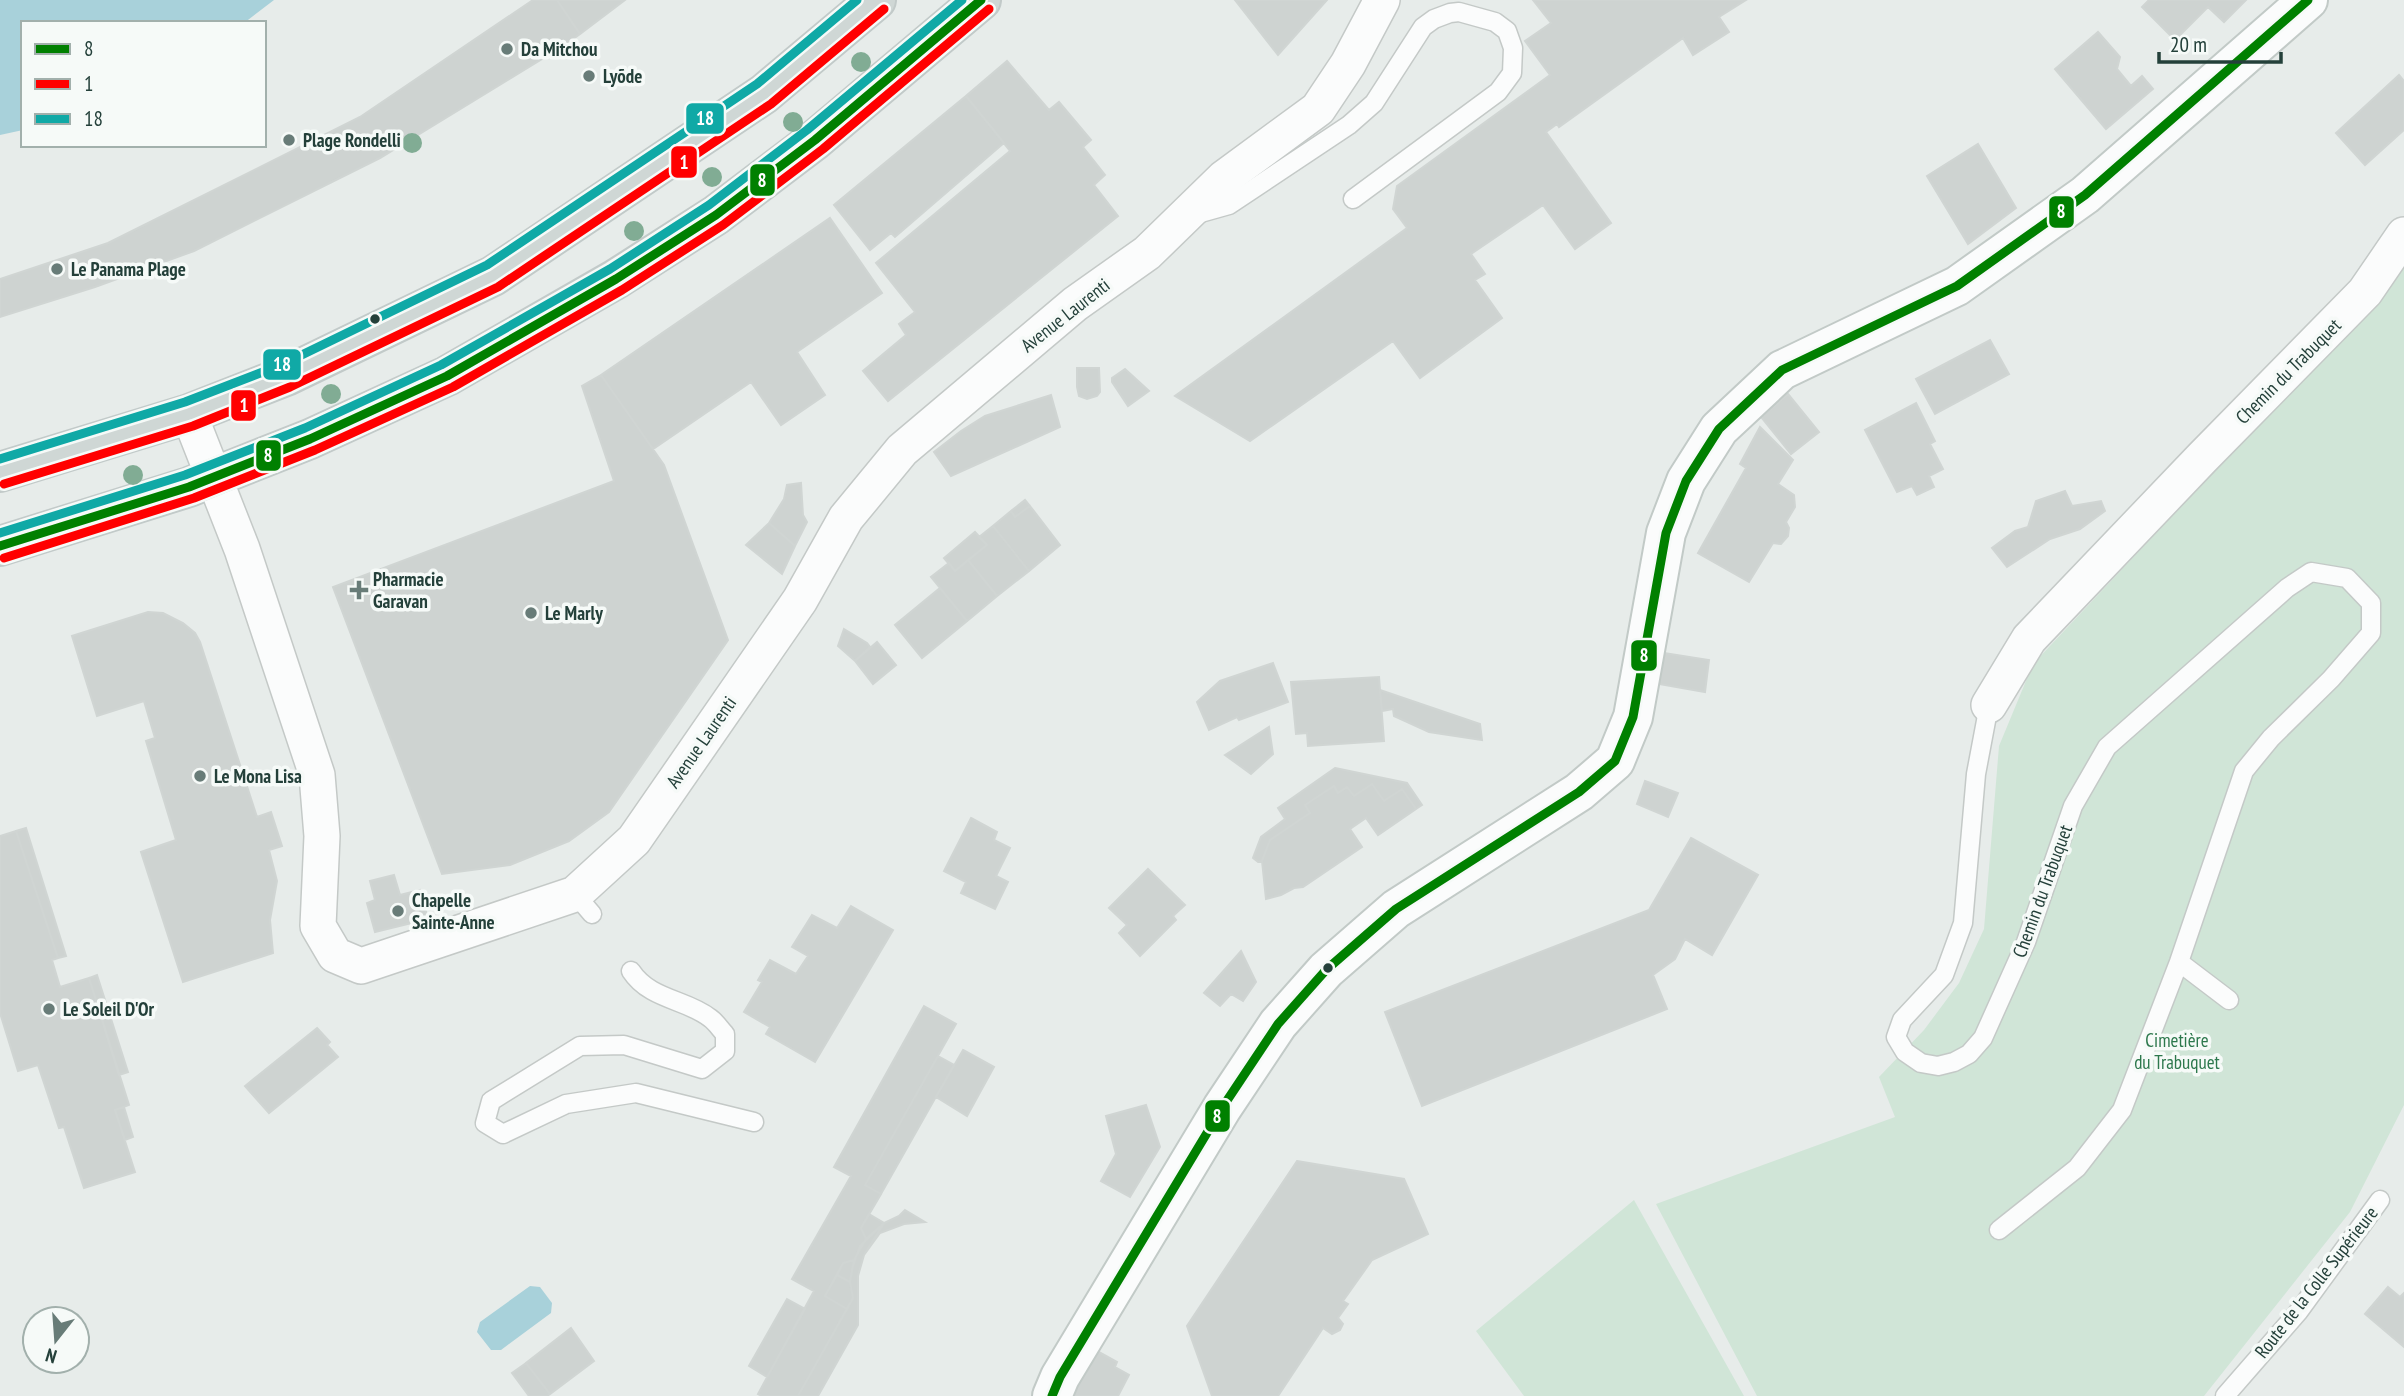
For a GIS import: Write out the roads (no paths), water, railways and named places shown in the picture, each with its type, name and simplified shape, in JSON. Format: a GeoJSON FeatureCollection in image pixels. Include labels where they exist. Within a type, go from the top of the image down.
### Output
{"type":"FeatureCollection","features":[{"type":"Feature","properties":{"kind":"main road"},"geometry":{"type":"LineString","coordinates":[[0,472],[189,414],[286,376],[493,276],[764,94],[876,0]]}},
{"type":"Feature","properties":{"kind":"main road"},"geometry":{"type":"LineString","coordinates":[[0,546],[215,477],[310,439],[447,376],[616,279],[716,215],[816,140],[981,0]]}},
{"type":"Feature","properties":{"kind":"street","name":"Avenue Laurenti"},"geometry":{"type":"LineString","coordinates":[[189,414],[242,550],[317,775],[322,836],[318,926],[335,955],[362,966],[583,904],[634,840],[800,600],[846,519],[902,450],[1075,304],[1147,253],[1224,178],[1318,109],[1348,64],[1382,0]]}},
{"type":"Feature","properties":{"kind":"street"},"geometry":{"type":"LineString","coordinates":[[1052,1396],[1060,1377],[1222,1108],[1278,1024],[1326,970],[1396,909],[1579,792],[1615,761],[1633,717],[1666,533],[1686,481],[1719,429],[1782,370],[1957,286],[2085,195],[2308,0]]}},
{"type":"Feature","properties":{"kind":"street","name":"Chemin du Trabuquet"},"geometry":{"type":"LineString","coordinates":[[1989,705],[2029,639],[2365,292],[2404,235]]}},
{"type":"Feature","properties":{"kind":"lane"},"geometry":{"type":"LineString","coordinates":[[1182,218],[1229,205],[1349,125],[1374,103],[1423,27],[1434,19],[1459,12],[1495,22],[1507,31],[1513,48],[1511,73],[1498,92],[1353,199]]}},
{"type":"Feature","properties":{"kind":"lane","name":"Chemin du Trabuquet"},"geometry":{"type":"LineString","coordinates":[[1989,705],[1976,774],[1963,923],[1944,975],[1902,1020],[1896,1037],[1905,1052],[1921,1063],[1938,1066],[1969,1054],[1983,1038],[2026,942],[2073,806],[2107,747],[2287,588],[2311,572],[2347,578],[2371,603],[2371,633],[2331,679],[2271,738],[2244,771],[2179,962],[2123,1110],[2077,1168],[1999,1230]]}},
{"type":"Feature","properties":{"kind":"lane"},"geometry":{"type":"LineString","coordinates":[[2179,962],[2230,1000]]}},
{"type":"Feature","properties":{"kind":"lane"},"geometry":{"type":"LineString","coordinates":[[631,971],[636,980],[656,993],[710,1017],[725,1034],[725,1051],[702,1069],[624,1045],[580,1046],[491,1101],[485,1123],[503,1134],[566,1104],[636,1093],[754,1122]]}},
{"type":"Feature","properties":{"kind":"lane","name":"Route de la Colle Supérieure"},"geometry":{"type":"LineString","coordinates":[[2225,1396],[2299,1311],[2380,1200]]}},
{"type":"Feature","properties":{"kind":"water"},"geometry":{"type":"Polygon","coordinates":[[[0,0],[274,0],[247,21],[21,21],[21,130],[0,135],[0,0]]]}},
{"type":"Feature","properties":{"kind":"water"},"geometry":{"type":"Polygon","coordinates":[[[530,1286],[540,1287],[552,1303],[551,1313],[501,1350],[491,1350],[477,1332],[480,1322],[530,1286]]]}},
{"type":"Feature","properties":{"kind":"place","name":"Da Mitchou"},"geometry":{"type":"Point","coordinates":[507,49]}},
{"type":"Feature","properties":{"kind":"place","name":"Lyõde"},"geometry":{"type":"Point","coordinates":[589,76]}},
{"type":"Feature","properties":{"kind":"place","name":"Plage Rondelli"},"geometry":{"type":"Point","coordinates":[289,140]}},
{"type":"Feature","properties":{"kind":"place","name":"Le Panama Plage"},"geometry":{"type":"Point","coordinates":[57,269]}},
{"type":"Feature","properties":{"kind":"place","name":"Pharmacie Garavan"},"geometry":{"type":"Point","coordinates":[359,590]}},
{"type":"Feature","properties":{"kind":"place","name":"Le Marly"},"geometry":{"type":"Point","coordinates":[531,613]}},
{"type":"Feature","properties":{"kind":"place","name":"Le Mona Lisa"},"geometry":{"type":"Point","coordinates":[200,776]}},
{"type":"Feature","properties":{"kind":"place","name":"Chapelle Sainte-Anne"},"geometry":{"type":"Point","coordinates":[398,911]}},
{"type":"Feature","properties":{"kind":"place","name":"Le Soleil D'Or"},"geometry":{"type":"Point","coordinates":[49,1009]}},
{"type":"Feature","properties":{"kind":"park label","name":"Cimetière du Trabuquet"},"geometry":{"type":"Point","coordinates":[2177,1051]}}]}
